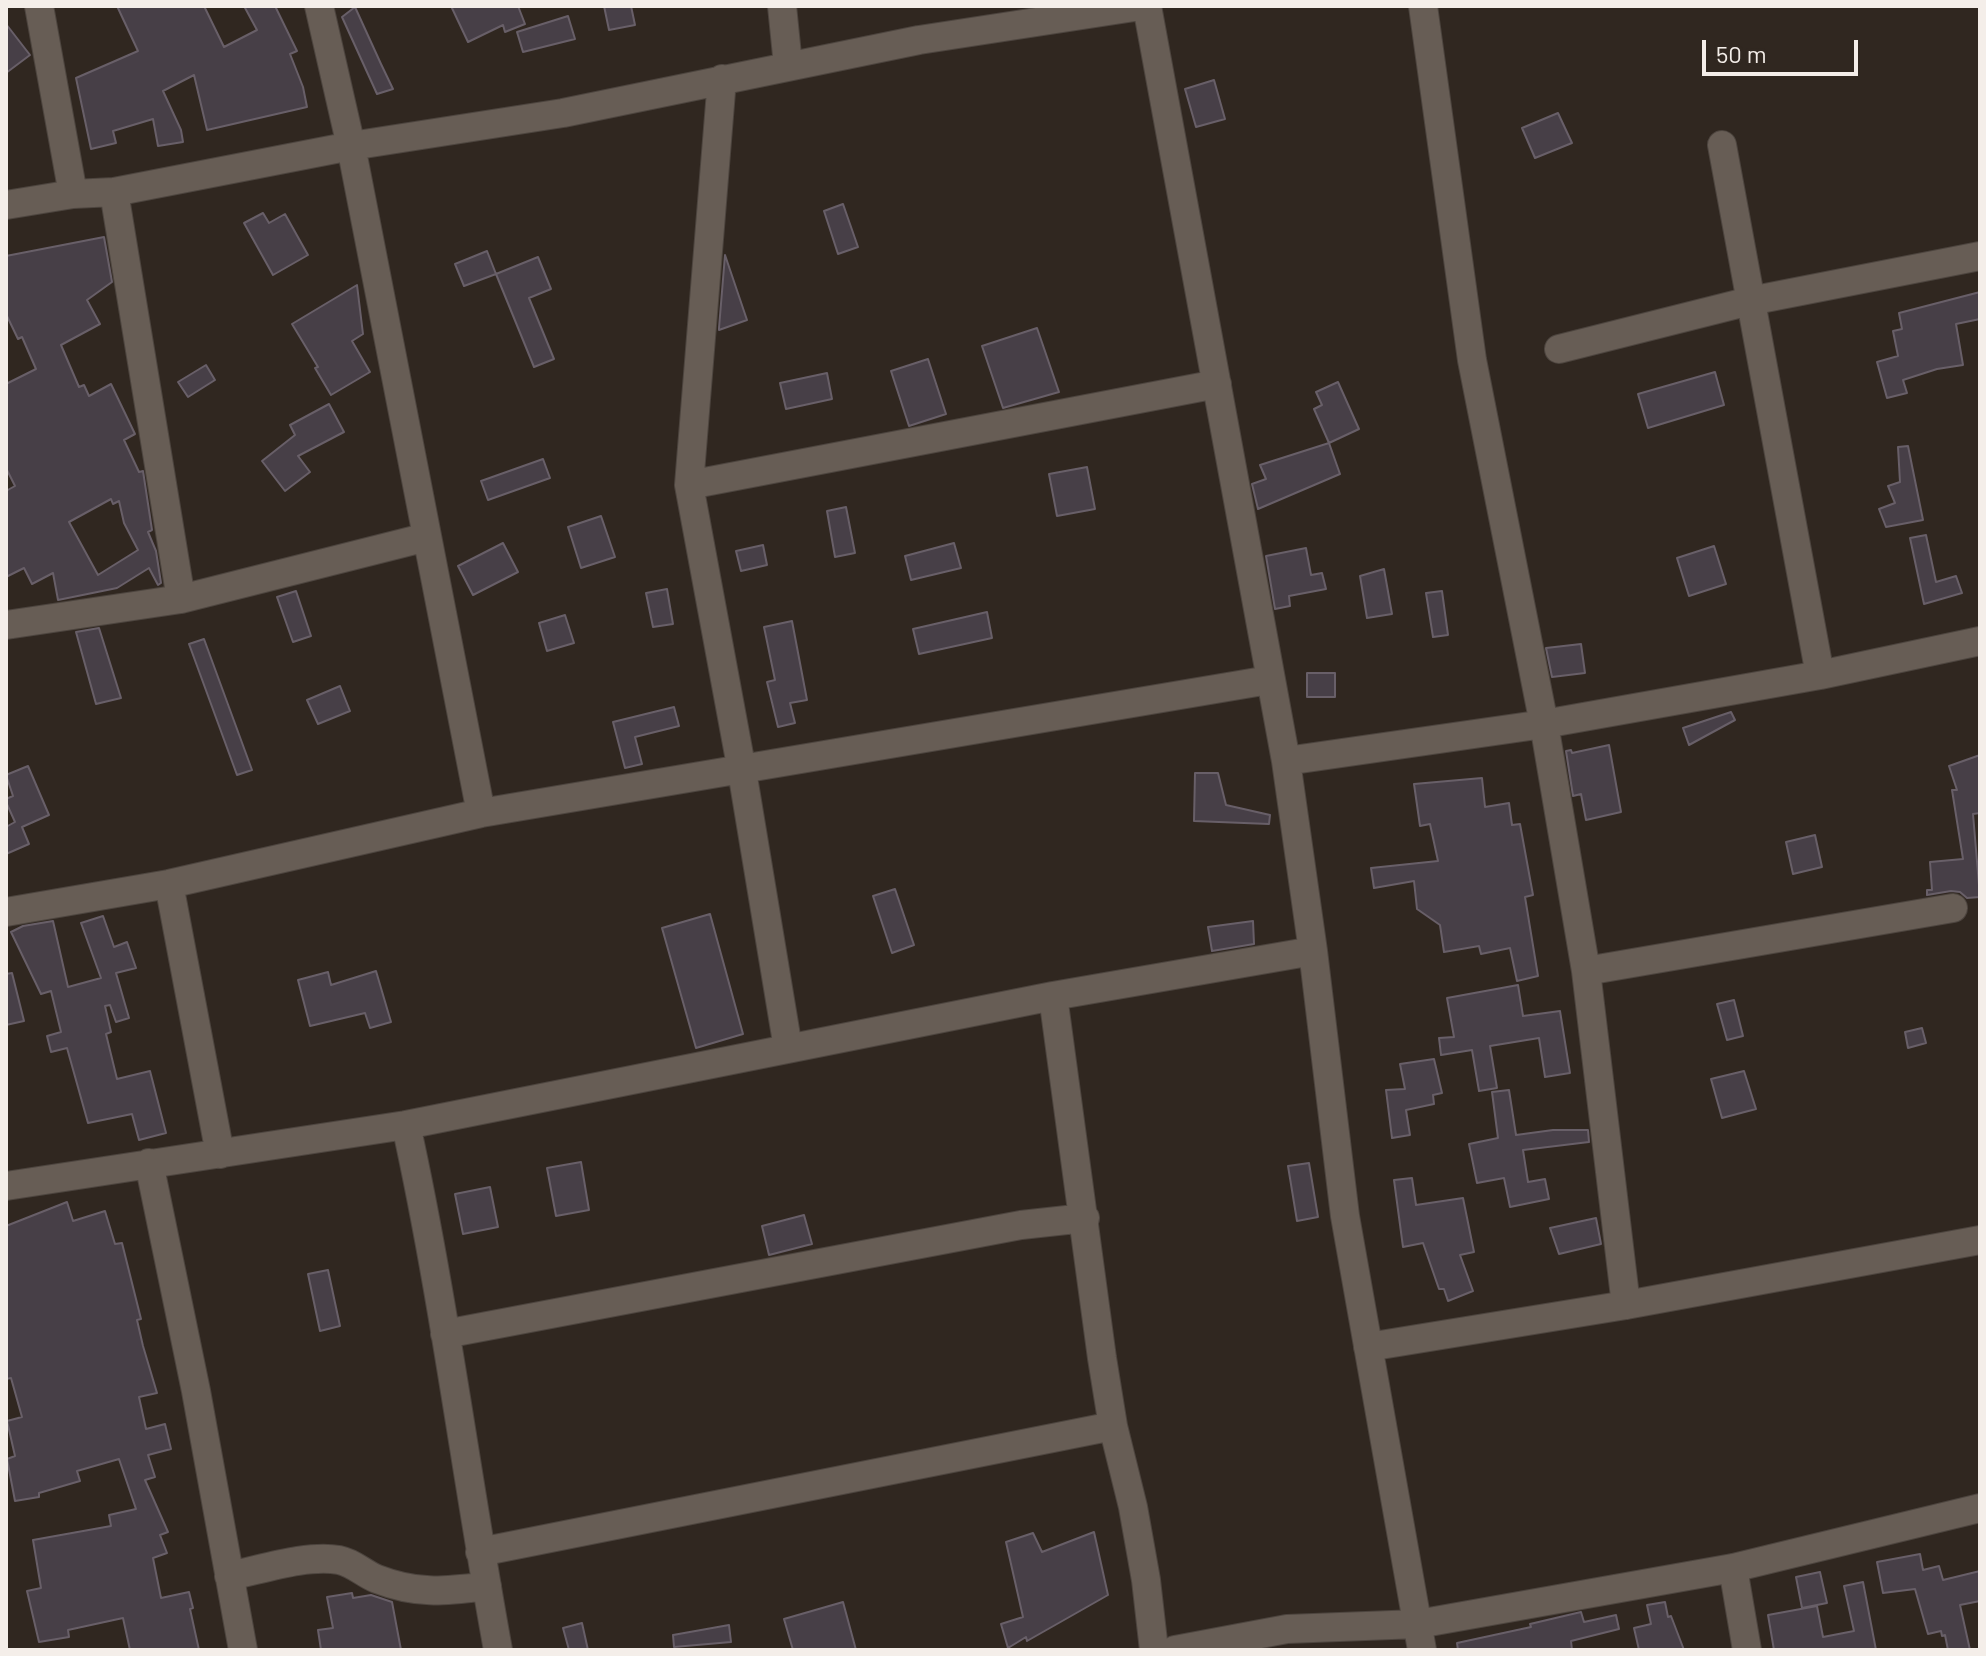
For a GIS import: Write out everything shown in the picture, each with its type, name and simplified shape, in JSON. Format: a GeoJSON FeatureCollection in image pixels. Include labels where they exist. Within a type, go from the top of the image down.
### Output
{"type":"FeatureCollection","features":[{"type":"Feature","properties":{"kind":"street"},"geometry":{"type":"LineString","coordinates":[[39,6],[73,194]]}},
{"type":"Feature","properties":{"kind":"street"},"geometry":{"type":"LineString","coordinates":[[319,6],[351,146],[481,813]]}},
{"type":"Feature","properties":{"kind":"street"},"geometry":{"type":"LineString","coordinates":[[782,6],[788,65]]}},
{"type":"Feature","properties":{"kind":"street"},"geometry":{"type":"LineString","coordinates":[[6,205],[73,194],[114,192],[351,146],[563,113],[919,40],[1144,6],[1286,761],[1345,1216],[1420,1637]]}},
{"type":"Feature","properties":{"kind":"street"},"geometry":{"type":"LineString","coordinates":[[1423,6],[1472,360],[1544,724],[1586,971],[1626,1305]]}},
{"type":"Feature","properties":{"kind":"street"},"geometry":{"type":"LineString","coordinates":[[722,79],[689,485],[742,771],[788,1048]]}},
{"type":"Feature","properties":{"kind":"street"},"geometry":{"type":"LineString","coordinates":[[1722,145],[1820,675]]}},
{"type":"Feature","properties":{"kind":"street"},"geometry":{"type":"LineString","coordinates":[[114,192],[181,599]]}},
{"type":"Feature","properties":{"kind":"street"},"geometry":{"type":"LineString","coordinates":[[1559,349],[1750,301],[1980,256]]}},
{"type":"Feature","properties":{"kind":"street"},"geometry":{"type":"LineString","coordinates":[[689,485],[1217,384]]}},
{"type":"Feature","properties":{"kind":"street"},"geometry":{"type":"LineString","coordinates":[[6,625],[181,599],[427,537]]}},
{"type":"Feature","properties":{"kind":"street"},"geometry":{"type":"LineString","coordinates":[[1286,761],[1544,724],[1820,675],[1980,641]]}},
{"type":"Feature","properties":{"kind":"street"},"geometry":{"type":"LineString","coordinates":[[6,912],[169,884],[481,813],[1269,680]]}},
{"type":"Feature","properties":{"kind":"street"},"geometry":{"type":"LineString","coordinates":[[169,884],[220,1154]]}},
{"type":"Feature","properties":{"kind":"street"},"geometry":{"type":"LineString","coordinates":[[1586,971],[1953,908]]}},
{"type":"Feature","properties":{"kind":"street"},"geometry":{"type":"LineString","coordinates":[[6,1186],[406,1125],[1053,996],[1313,951]]}},
{"type":"Feature","properties":{"kind":"street"},"geometry":{"type":"LineString","coordinates":[[1053,996],[1085,1218],[1092,1295],[1113,1426],[1133,1507],[1146,1580],[1154,1650]]}},
{"type":"Feature","properties":{"kind":"street"},"geometry":{"type":"LineString","coordinates":[[406,1125],[430,1235],[498,1650]]}},
{"type":"Feature","properties":{"kind":"street"},"geometry":{"type":"LineString","coordinates":[[149,1163],[196,1391],[243,1650]]}},
{"type":"Feature","properties":{"kind":"street"},"geometry":{"type":"LineString","coordinates":[[445,1334],[1021,1225],[1085,1218]]}},
{"type":"Feature","properties":{"kind":"street"},"geometry":{"type":"LineString","coordinates":[[1368,1347],[1626,1305],[1980,1240]]}},
{"type":"Feature","properties":{"kind":"street"},"geometry":{"type":"LineString","coordinates":[[480,1552],[1113,1426]]}},
{"type":"Feature","properties":{"kind":"street"},"geometry":{"type":"LineString","coordinates":[[1175,1650],[1287,1629],[1420,1637],[1733,1568],[1980,1508]]}},
{"type":"Feature","properties":{"kind":"street"},"geometry":{"type":"LineString","coordinates":[[229,1576],[303,1561],[337,1559],[403,1588],[435,1593],[487,1586]]}},
{"type":"Feature","properties":{"kind":"street"},"geometry":{"type":"LineString","coordinates":[[1733,1568],[1747,1650]]}},
{"type":"Feature","properties":{"kind":"building"},"geometry":{"type":"Polygon","coordinates":[[[117,6],[204,6],[224,47],[257,30],[244,6],[275,6],[297,51],[290,54],[307,107],[207,130],[194,75],[163,91],[181,130],[183,142],[158,146],[153,119],[113,131],[116,143],[91,149],[76,78],[138,51],[117,6]]]}},
{"type":"Feature","properties":{"kind":"building"},"geometry":{"type":"Polygon","coordinates":[[[451,6],[518,6],[525,24],[505,32],[503,25],[468,42],[451,6]]]}},
{"type":"Feature","properties":{"kind":"building"},"geometry":{"type":"Polygon","coordinates":[[[604,6],[631,6],[635,25],[609,30],[604,6]]]}},
{"type":"Feature","properties":{"kind":"building"},"geometry":{"type":"Polygon","coordinates":[[[355,7],[393,89],[377,94],[342,17],[355,7]]]}},
{"type":"Feature","properties":{"kind":"building"},"geometry":{"type":"Polygon","coordinates":[[[568,16],[575,39],[523,52],[517,32],[568,16]]]}},
{"type":"Feature","properties":{"kind":"building"},"geometry":{"type":"Polygon","coordinates":[[[6,24],[30,55],[6,73],[6,24]]]}},
{"type":"Feature","properties":{"kind":"building"},"geometry":{"type":"Polygon","coordinates":[[[1214,80],[1225,119],[1196,127],[1185,89],[1214,80]]]}},
{"type":"Feature","properties":{"kind":"building"},"geometry":{"type":"Polygon","coordinates":[[[1558,113],[1572,143],[1535,158],[1522,128],[1558,113]]]}},
{"type":"Feature","properties":{"kind":"building"},"geometry":{"type":"Polygon","coordinates":[[[843,204],[858,247],[838,254],[824,211],[843,204]]]}},
{"type":"Feature","properties":{"kind":"building"},"geometry":{"type":"Polygon","coordinates":[[[263,213],[269,223],[285,214],[308,255],[273,275],[244,223],[263,213]]]}},
{"type":"Feature","properties":{"kind":"building"},"geometry":{"type":"Polygon","coordinates":[[[104,237],[112,282],[87,300],[100,324],[61,345],[79,387],[84,385],[89,396],[111,384],[135,434],[124,440],[139,472],[143,471],[152,530],[148,532],[156,551],[161,583],[158,585],[149,568],[117,588],[58,600],[53,573],[32,584],[24,568],[6,577],[6,491],[15,486],[6,468],[6,384],[36,369],[22,337],[18,339],[6,314],[6,256],[104,237]],[[111,499],[69,522],[98,575],[138,550],[124,523],[119,501],[113,504],[111,499]]]}},
{"type":"Feature","properties":{"kind":"building"},"geometry":{"type":"Polygon","coordinates":[[[487,251],[496,274],[464,286],[455,264],[487,251]]]}},
{"type":"Feature","properties":{"kind":"building"},"geometry":{"type":"Polygon","coordinates":[[[725,255],[747,320],[719,330],[719,328],[725,255]]]}},
{"type":"Feature","properties":{"kind":"building"},"geometry":{"type":"Polygon","coordinates":[[[538,257],[551,289],[529,298],[554,359],[534,367],[496,274],[538,257]]]}},
{"type":"Feature","properties":{"kind":"building"},"geometry":{"type":"Polygon","coordinates":[[[357,285],[363,334],[352,341],[370,372],[331,395],[292,324],[357,285]]]}},
{"type":"Feature","properties":{"kind":"building"},"geometry":{"type":"Polygon","coordinates":[[[1980,292],[1980,319],[1956,324],[1963,365],[1937,369],[1903,380],[1907,393],[1887,398],[1877,362],[1898,356],[1893,331],[1902,329],[1899,313],[1980,292]]]}},
{"type":"Feature","properties":{"kind":"building"},"geometry":{"type":"Polygon","coordinates":[[[1037,328],[1059,392],[1003,408],[982,346],[1037,328]]]}},
{"type":"Feature","properties":{"kind":"building"},"geometry":{"type":"Polygon","coordinates":[[[928,359],[946,414],[909,426],[891,371],[928,359]]]}},
{"type":"Feature","properties":{"kind":"building"},"geometry":{"type":"Polygon","coordinates":[[[206,365],[215,380],[188,397],[178,382],[206,365]]]}},
{"type":"Feature","properties":{"kind":"building"},"geometry":{"type":"Polygon","coordinates":[[[1715,372],[1724,405],[1648,428],[1638,394],[1715,372]]]}},
{"type":"Feature","properties":{"kind":"building"},"geometry":{"type":"Polygon","coordinates":[[[827,373],[832,399],[786,409],[780,383],[827,373]]]}},
{"type":"Feature","properties":{"kind":"building"},"geometry":{"type":"Polygon","coordinates":[[[1338,382],[1359,429],[1329,443],[1314,409],[1322,405],[1316,392],[1338,382]]]}},
{"type":"Feature","properties":{"kind":"building"},"geometry":{"type":"Polygon","coordinates":[[[329,404],[344,432],[298,456],[310,472],[285,491],[262,461],[295,435],[290,425],[329,404]]]}},
{"type":"Feature","properties":{"kind":"building"},"geometry":{"type":"Polygon","coordinates":[[[1329,443],[1340,474],[1258,509],[1252,484],[1266,479],[1260,465],[1329,443]]]}},
{"type":"Feature","properties":{"kind":"building"},"geometry":{"type":"Polygon","coordinates":[[[1908,446],[1923,520],[1886,527],[1879,509],[1895,503],[1888,486],[1900,482],[1898,447],[1908,446]]]}},
{"type":"Feature","properties":{"kind":"building"},"geometry":{"type":"Polygon","coordinates":[[[543,459],[550,478],[488,500],[481,481],[543,459]]]}},
{"type":"Feature","properties":{"kind":"building"},"geometry":{"type":"Polygon","coordinates":[[[1087,467],[1095,509],[1057,516],[1049,474],[1087,467]]]}},
{"type":"Feature","properties":{"kind":"building"},"geometry":{"type":"Polygon","coordinates":[[[846,507],[855,553],[835,557],[827,511],[846,507]]]}},
{"type":"Feature","properties":{"kind":"building"},"geometry":{"type":"Polygon","coordinates":[[[601,516],[615,557],[581,568],[568,527],[601,516]]]}},
{"type":"Feature","properties":{"kind":"building"},"geometry":{"type":"Polygon","coordinates":[[[1926,535],[1936,582],[1956,576],[1962,593],[1924,604],[1910,538],[1926,535]]]}},
{"type":"Feature","properties":{"kind":"building"},"geometry":{"type":"Polygon","coordinates":[[[503,543],[518,572],[473,595],[458,566],[503,543]]]}},
{"type":"Feature","properties":{"kind":"building"},"geometry":{"type":"Polygon","coordinates":[[[954,543],[961,568],[911,580],[905,556],[954,543]]]}},
{"type":"Feature","properties":{"kind":"building"},"geometry":{"type":"Polygon","coordinates":[[[763,545],[767,565],[741,571],[736,551],[763,545]]]}},
{"type":"Feature","properties":{"kind":"building"},"geometry":{"type":"Polygon","coordinates":[[[1714,546],[1726,584],[1689,596],[1677,558],[1714,546]]]}},
{"type":"Feature","properties":{"kind":"building"},"geometry":{"type":"Polygon","coordinates":[[[1306,548],[1311,575],[1322,573],[1326,589],[1289,596],[1290,606],[1275,609],[1266,556],[1306,548]]]}},
{"type":"Feature","properties":{"kind":"building"},"geometry":{"type":"Polygon","coordinates":[[[1384,569],[1392,614],[1367,618],[1360,576],[1384,569]]]}},
{"type":"Feature","properties":{"kind":"building"},"geometry":{"type":"Polygon","coordinates":[[[667,589],[673,624],[653,627],[646,593],[667,589]]]}},
{"type":"Feature","properties":{"kind":"building"},"geometry":{"type":"Polygon","coordinates":[[[296,591],[311,636],[293,642],[277,597],[296,591]]]}},
{"type":"Feature","properties":{"kind":"building"},"geometry":{"type":"Polygon","coordinates":[[[1442,591],[1448,635],[1433,637],[1426,593],[1442,591]]]}},
{"type":"Feature","properties":{"kind":"building"},"geometry":{"type":"Polygon","coordinates":[[[987,612],[992,638],[919,654],[913,629],[987,612]]]}},
{"type":"Feature","properties":{"kind":"building"},"geometry":{"type":"Polygon","coordinates":[[[565,615],[574,643],[547,651],[539,623],[565,615]]]}},
{"type":"Feature","properties":{"kind":"building"},"geometry":{"type":"Polygon","coordinates":[[[792,621],[807,700],[790,703],[795,723],[778,727],[767,682],[775,680],[764,627],[792,621]]]}},
{"type":"Feature","properties":{"kind":"building"},"geometry":{"type":"Polygon","coordinates":[[[99,628],[121,698],[96,704],[76,632],[99,628]]]}},
{"type":"Feature","properties":{"kind":"building"},"geometry":{"type":"Polygon","coordinates":[[[204,639],[252,770],[237,775],[189,644],[204,639]]]}},
{"type":"Feature","properties":{"kind":"building"},"geometry":{"type":"Polygon","coordinates":[[[1581,644],[1585,673],[1552,677],[1546,648],[1581,644]]]}},
{"type":"Feature","properties":{"kind":"building"},"geometry":{"type":"Polygon","coordinates":[[[1307,673],[1335,673],[1335,697],[1307,697],[1307,673]]]}},
{"type":"Feature","properties":{"kind":"building"},"geometry":{"type":"Polygon","coordinates":[[[340,686],[350,711],[318,724],[307,700],[340,686]]]}},
{"type":"Feature","properties":{"kind":"building"},"geometry":{"type":"Polygon","coordinates":[[[674,707],[679,726],[635,737],[642,764],[625,768],[613,722],[674,707]]]}},
{"type":"Feature","properties":{"kind":"building"},"geometry":{"type":"Polygon","coordinates":[[[1731,712],[1735,720],[1689,745],[1683,728],[1731,712]]]}},
{"type":"Feature","properties":{"kind":"building"},"geometry":{"type":"Polygon","coordinates":[[[1609,745],[1621,812],[1586,820],[1581,794],[1573,796],[1566,751],[1571,750],[1572,753],[1609,745]]]}},
{"type":"Feature","properties":{"kind":"building"},"geometry":{"type":"Polygon","coordinates":[[[1980,755],[1980,813],[1973,814],[1980,897],[1967,898],[1960,892],[1951,891],[1927,895],[1927,890],[1932,890],[1930,862],[1963,859],[1952,790],[1957,790],[1949,766],[1980,755]]]}},
{"type":"Feature","properties":{"kind":"building"},"geometry":{"type":"Polygon","coordinates":[[[28,766],[49,815],[22,827],[29,844],[6,854],[6,827],[15,822],[6,802],[13,796],[6,775],[28,766]]]}},
{"type":"Feature","properties":{"kind":"building"},"geometry":{"type":"Polygon","coordinates":[[[1195,773],[1218,773],[1226,805],[1270,815],[1269,824],[1194,821],[1195,773]]]}},
{"type":"Feature","properties":{"kind":"building"},"geometry":{"type":"Polygon","coordinates":[[[1482,778],[1485,807],[1509,803],[1512,825],[1520,824],[1533,895],[1525,897],[1538,976],[1517,981],[1510,948],[1481,954],[1479,946],[1444,952],[1440,925],[1417,909],[1414,881],[1374,888],[1371,868],[1438,861],[1430,824],[1420,826],[1414,784],[1482,778]]]}},
{"type":"Feature","properties":{"kind":"building"},"geometry":{"type":"Polygon","coordinates":[[[1815,835],[1822,867],[1793,874],[1786,842],[1815,835]]]}},
{"type":"Feature","properties":{"kind":"building"},"geometry":{"type":"Polygon","coordinates":[[[895,889],[914,945],[892,953],[873,896],[895,889]]]}},
{"type":"Feature","properties":{"kind":"building"},"geometry":{"type":"Polygon","coordinates":[[[710,914],[743,1034],[696,1048],[662,928],[710,914]]]}},
{"type":"Feature","properties":{"kind":"building"},"geometry":{"type":"Polygon","coordinates":[[[103,916],[114,947],[127,942],[136,968],[116,973],[129,1018],[116,1022],[110,1005],[105,1006],[111,1032],[106,1034],[117,1079],[150,1071],[166,1133],[139,1140],[132,1114],[88,1123],[67,1048],[51,1052],[47,1036],[61,1032],[51,991],[41,994],[11,932],[23,926],[53,921],[68,987],[101,978],[81,923],[103,916]]]}},
{"type":"Feature","properties":{"kind":"building"},"geometry":{"type":"Polygon","coordinates":[[[1253,921],[1254,944],[1212,951],[1208,927],[1253,921]]]}},
{"type":"Feature","properties":{"kind":"building"},"geometry":{"type":"Polygon","coordinates":[[[376,971],[391,1022],[370,1028],[365,1013],[310,1026],[298,980],[328,972],[331,985],[376,971]]]}},
{"type":"Feature","properties":{"kind":"building"},"geometry":{"type":"Polygon","coordinates":[[[12,973],[24,1021],[6,1025],[6,974],[12,973]]]}},
{"type":"Feature","properties":{"kind":"building"},"geometry":{"type":"Polygon","coordinates":[[[1518,985],[1523,1016],[1560,1011],[1570,1073],[1545,1077],[1539,1038],[1490,1046],[1497,1088],[1479,1091],[1472,1050],[1441,1055],[1439,1038],[1454,1037],[1447,998],[1518,985]]]}},
{"type":"Feature","properties":{"kind":"building"},"geometry":{"type":"Polygon","coordinates":[[[1734,1000],[1743,1036],[1727,1040],[1717,1004],[1734,1000]]]}},
{"type":"Feature","properties":{"kind":"building"},"geometry":{"type":"Polygon","coordinates":[[[1922,1028],[1926,1043],[1908,1048],[1905,1032],[1922,1028]]]}},
{"type":"Feature","properties":{"kind":"building"},"geometry":{"type":"Polygon","coordinates":[[[1434,1059],[1442,1093],[1433,1095],[1434,1104],[1406,1110],[1410,1135],[1392,1138],[1386,1090],[1405,1089],[1400,1064],[1434,1059]]]}},
{"type":"Feature","properties":{"kind":"building"},"geometry":{"type":"Polygon","coordinates":[[[1744,1071],[1756,1109],[1722,1118],[1711,1079],[1744,1071]]]}},
{"type":"Feature","properties":{"kind":"building"},"geometry":{"type":"Polygon","coordinates":[[[1509,1090],[1516,1135],[1553,1130],[1588,1130],[1589,1142],[1523,1150],[1528,1182],[1545,1179],[1549,1199],[1510,1207],[1504,1178],[1477,1183],[1469,1144],[1498,1138],[1492,1092],[1509,1090]]]}},
{"type":"Feature","properties":{"kind":"building"},"geometry":{"type":"Polygon","coordinates":[[[581,1162],[589,1210],[556,1216],[547,1168],[581,1162]]]}},
{"type":"Feature","properties":{"kind":"building"},"geometry":{"type":"Polygon","coordinates":[[[1309,1163],[1318,1217],[1297,1221],[1288,1166],[1309,1163]]]}},
{"type":"Feature","properties":{"kind":"building"},"geometry":{"type":"Polygon","coordinates":[[[1412,1178],[1416,1205],[1463,1198],[1474,1252],[1460,1255],[1473,1291],[1448,1301],[1444,1289],[1439,1289],[1423,1243],[1403,1247],[1394,1180],[1412,1178]]]}},
{"type":"Feature","properties":{"kind":"building"},"geometry":{"type":"Polygon","coordinates":[[[490,1187],[498,1227],[463,1234],[455,1194],[490,1187]]]}},
{"type":"Feature","properties":{"kind":"building"},"geometry":{"type":"Polygon","coordinates":[[[67,1202],[73,1221],[105,1211],[115,1244],[122,1243],[141,1319],[137,1320],[143,1346],[157,1393],[139,1397],[146,1429],[165,1424],[171,1449],[148,1455],[155,1477],[145,1480],[168,1532],[160,1535],[167,1553],[153,1558],[161,1598],[189,1592],[199,1650],[130,1650],[123,1618],[68,1630],[69,1637],[39,1642],[27,1591],[41,1588],[33,1540],[111,1526],[109,1515],[136,1509],[119,1459],[77,1471],[80,1481],[39,1493],[39,1497],[15,1501],[7,1459],[15,1456],[7,1421],[22,1417],[11,1378],[6,1379],[6,1226],[67,1202]]]}},
{"type":"Feature","properties":{"kind":"building"},"geometry":{"type":"Polygon","coordinates":[[[804,1215],[812,1244],[769,1255],[762,1226],[804,1215]]]}},
{"type":"Feature","properties":{"kind":"building"},"geometry":{"type":"Polygon","coordinates":[[[1596,1218],[1601,1244],[1559,1254],[1550,1228],[1596,1218]]]}},
{"type":"Feature","properties":{"kind":"building"},"geometry":{"type":"Polygon","coordinates":[[[328,1270],[340,1326],[320,1331],[308,1274],[328,1270]]]}},
{"type":"Feature","properties":{"kind":"building"},"geometry":{"type":"Polygon","coordinates":[[[1094,1532],[1108,1595],[1027,1641],[1026,1637],[1008,1648],[1001,1624],[1023,1617],[1006,1542],[1033,1533],[1042,1552],[1094,1532]]]}},
{"type":"Feature","properties":{"kind":"building"},"geometry":{"type":"Polygon","coordinates":[[[1920,1554],[1923,1570],[1939,1566],[1943,1580],[1980,1571],[1980,1601],[1960,1605],[1970,1650],[1948,1650],[1941,1631],[1928,1634],[1915,1589],[1883,1593],[1877,1562],[1920,1554]]]}},
{"type":"Feature","properties":{"kind":"building"},"geometry":{"type":"Polygon","coordinates":[[[1820,1572],[1827,1603],[1802,1608],[1796,1577],[1820,1572]]]}},
{"type":"Feature","properties":{"kind":"building"},"geometry":{"type":"Polygon","coordinates":[[[1863,1582],[1876,1650],[1774,1650],[1768,1615],[1817,1606],[1823,1637],[1854,1631],[1844,1586],[1863,1582]]]}},
{"type":"Feature","properties":{"kind":"building"},"geometry":{"type":"Polygon","coordinates":[[[352,1593],[353,1598],[371,1595],[392,1602],[401,1650],[321,1650],[318,1630],[333,1628],[327,1597],[352,1593]]]}},
{"type":"Feature","properties":{"kind":"building"},"geometry":{"type":"Polygon","coordinates":[[[843,1602],[856,1650],[793,1650],[784,1619],[843,1602]]]}},
{"type":"Feature","properties":{"kind":"building"},"geometry":{"type":"Polygon","coordinates":[[[1665,1602],[1668,1617],[1671,1616],[1684,1650],[1639,1650],[1634,1628],[1651,1624],[1647,1605],[1665,1602]]]}},
{"type":"Feature","properties":{"kind":"building"},"geometry":{"type":"Polygon","coordinates":[[[1581,1612],[1584,1622],[1616,1615],[1619,1629],[1571,1641],[1572,1650],[1458,1650],[1457,1643],[1531,1627],[1530,1624],[1581,1612]]]}},
{"type":"Feature","properties":{"kind":"building"},"geometry":{"type":"Polygon","coordinates":[[[582,1623],[588,1650],[569,1650],[563,1628],[582,1623]]]}},
{"type":"Feature","properties":{"kind":"building"},"geometry":{"type":"Polygon","coordinates":[[[729,1625],[731,1642],[674,1647],[673,1635],[729,1625]]]}}]}
